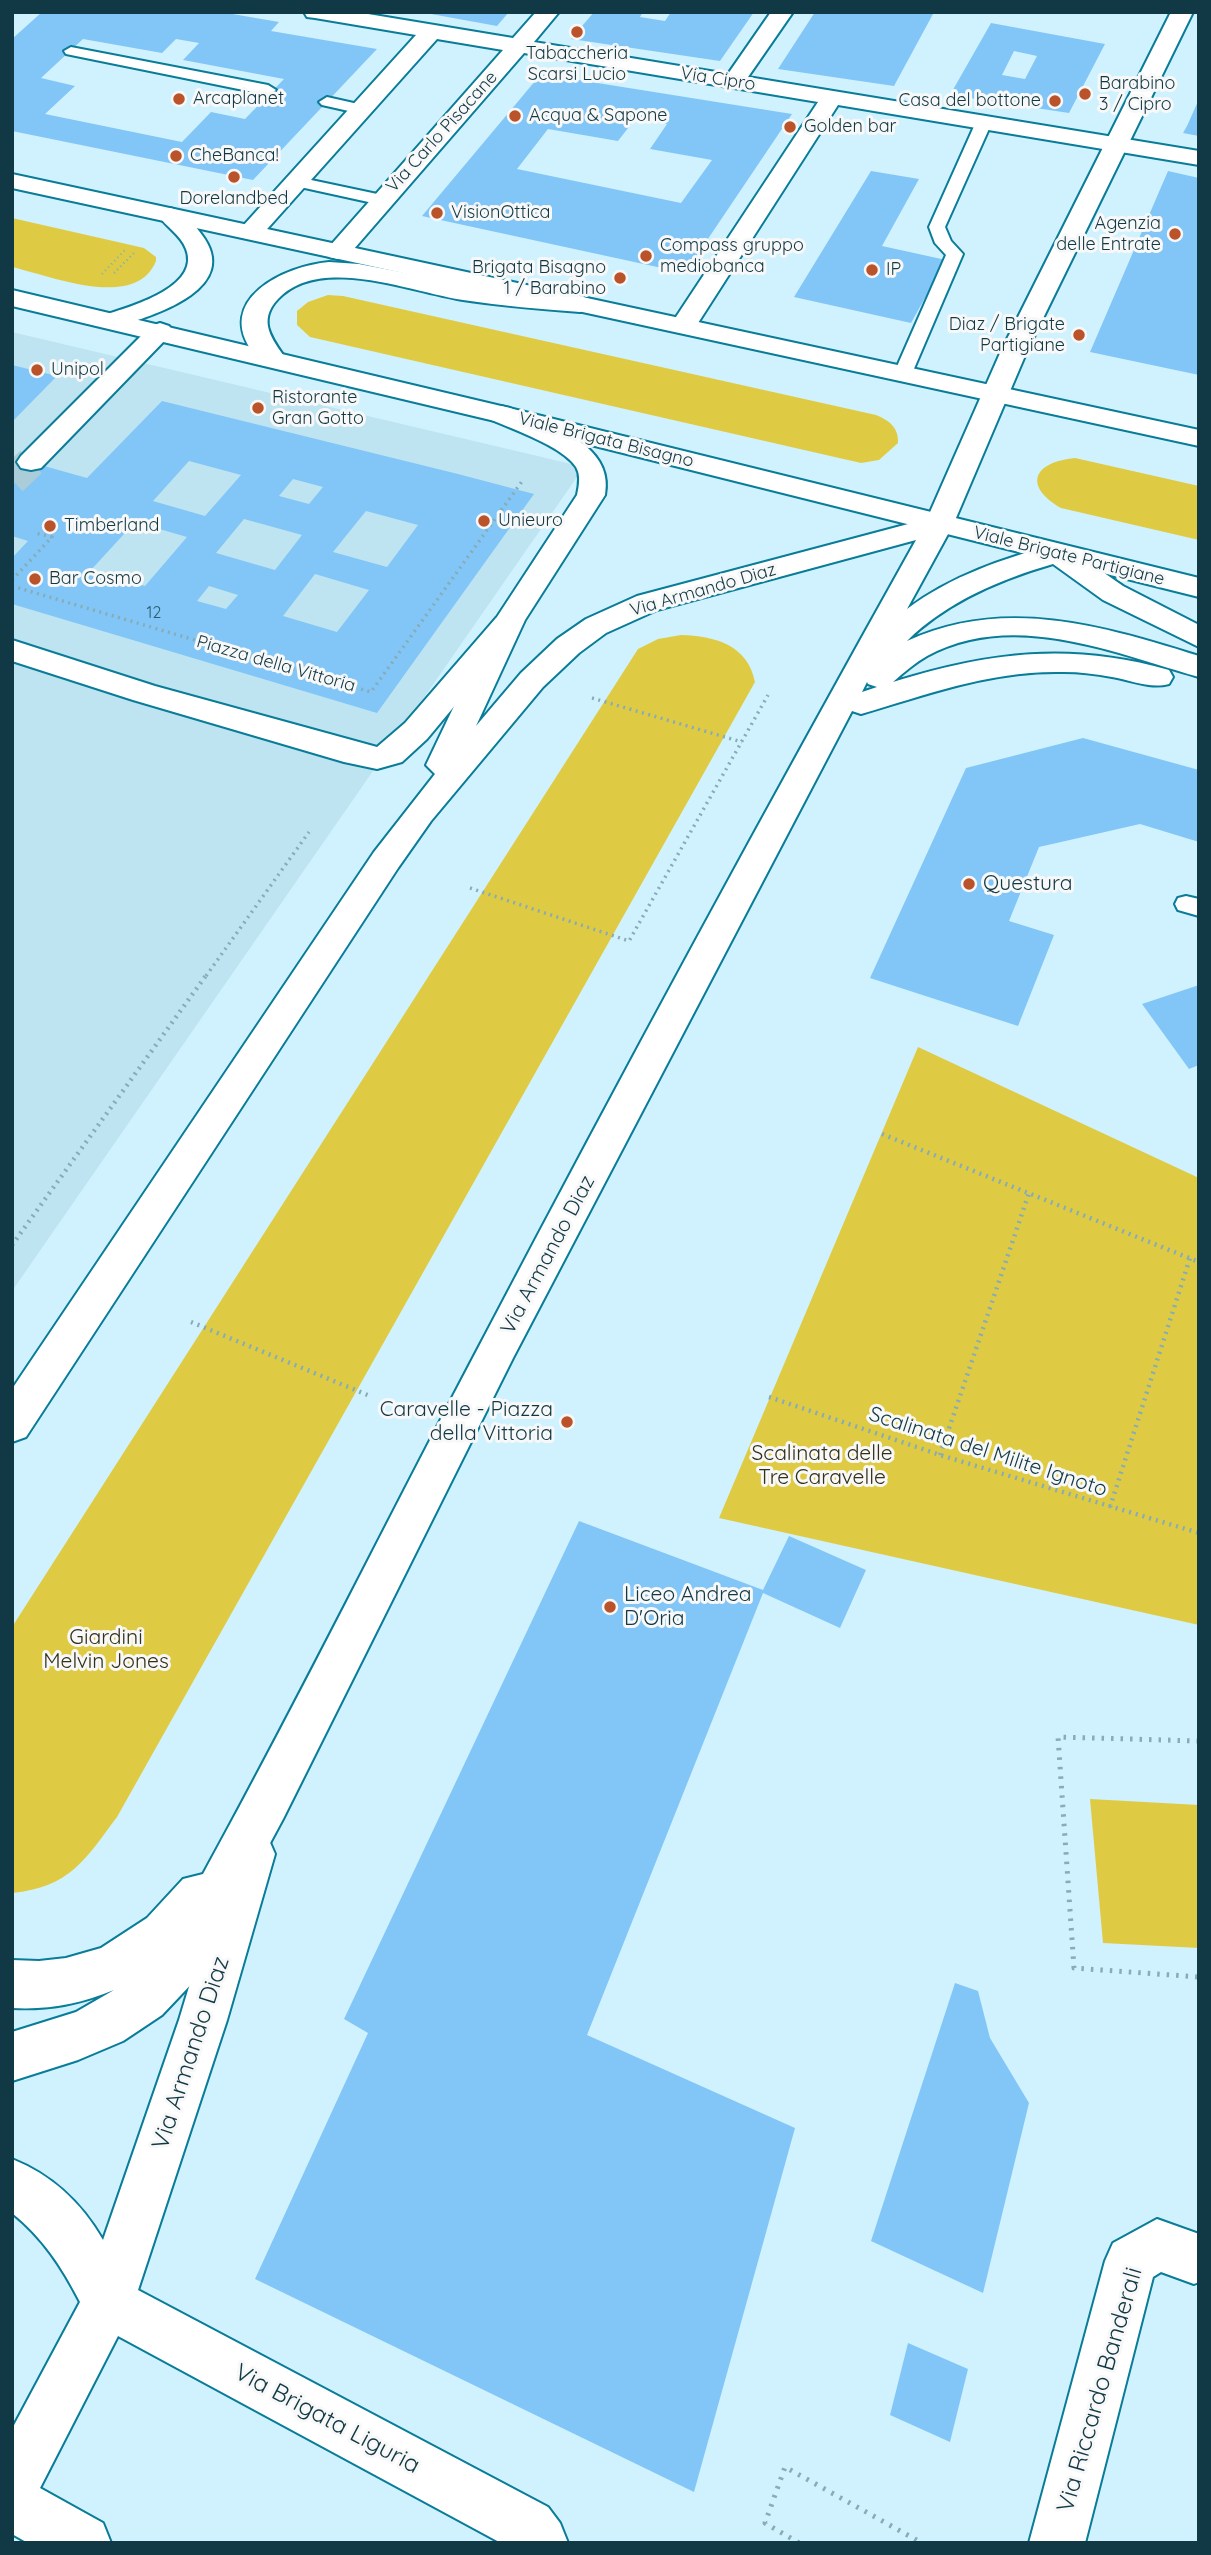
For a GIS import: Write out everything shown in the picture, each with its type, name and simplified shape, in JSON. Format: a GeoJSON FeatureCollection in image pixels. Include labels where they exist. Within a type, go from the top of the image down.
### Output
{"type":"FeatureCollection","features":[{"type":"Feature","properties":{"kind":"street","name":"Via Carlo Pisacane"},"geometry":{"type":"LineString","coordinates":[[338,252],[548,12]]}},
{"type":"Feature","properties":{"kind":"street"},"geometry":{"type":"LineString","coordinates":[[734,81],[782,12]]}},
{"type":"Feature","properties":{"kind":"street","name":"Via Armando Diaz"},"geometry":{"type":"LineString","coordinates":[[12,2057],[97,2028],[145,1998],[181,1960],[267,1803],[499,1346],[836,712],[939,525],[980,434],[995,392],[1182,12]]}},
{"type":"Feature","properties":{"kind":"street","name":"Via Cipro"},"geometry":{"type":"LineString","coordinates":[[318,13],[1199,158]]}},
{"type":"Feature","properties":{"kind":"street"},"geometry":{"type":"LineString","coordinates":[[251,232],[431,32]]}},
{"type":"Feature","properties":{"kind":"street"},"geometry":{"type":"LineString","coordinates":[[685,323],[832,97]]}},
{"type":"Feature","properties":{"kind":"street"},"geometry":{"type":"LineString","coordinates":[[12,181],[338,252],[685,323],[1199,438]]}},
{"type":"Feature","properties":{"kind":"street"},"geometry":{"type":"LineString","coordinates":[[113,320],[137,313],[174,296],[189,284],[199,270],[201,257],[196,245],[170,215]]}},
{"type":"Feature","properties":{"kind":"street"},"geometry":{"type":"LineString","coordinates":[[273,359],[258,343],[253,331],[258,309],[274,288],[298,275],[316,271],[353,272],[511,299],[600,306]]}},
{"type":"Feature","properties":{"kind":"street","name":"Viale Brigata Bisagno"},"geometry":{"type":"LineString","coordinates":[[12,298],[501,414],[939,525]]}},
{"type":"Feature","properties":{"kind":"street"},"geometry":{"type":"LineString","coordinates":[[31,462],[160,331]]}},
{"type":"Feature","properties":{"kind":"street","name":"Via Armando Diaz"},"geometry":{"type":"LineString","coordinates":[[12,650],[144,693],[364,757],[377,758],[391,754],[416,732],[510,620],[591,495],[593,478],[589,465],[578,454],[501,414]]}},
{"type":"Feature","properties":{"kind":"street","name":"Via Armando Diaz"},"geometry":{"type":"LineString","coordinates":[[17,1406],[386,860],[420,813],[532,680],[568,646],[596,626],[647,603],[939,525]]}},
{"type":"Feature","properties":{"kind":"street","name":"Viale Brigate Partigiane"},"geometry":{"type":"LineString","coordinates":[[939,525],[1199,588]]}},
{"type":"Feature","properties":{"kind":"street"},"geometry":{"type":"LineString","coordinates":[[836,712],[876,657],[914,617],[949,595],[985,578],[1056,553],[1113,593],[1199,636]]}},
{"type":"Feature","properties":{"kind":"street","name":"Via Armando Diaz"},"geometry":{"type":"LineString","coordinates":[[420,813],[510,620]]}},
{"type":"Feature","properties":{"kind":"street","name":"Via Armando Diaz"},"geometry":{"type":"LineString","coordinates":[[836,712],[921,647],[976,629],[1005,625],[1037,625],[1072,630],[1111,639],[1199,667]]}},
{"type":"Feature","properties":{"kind":"street"},"geometry":{"type":"LineString","coordinates":[[836,712],[933,679],[1033,662],[1095,664],[1199,686]]}},
{"type":"Feature","properties":{"kind":"street","name":"Via Armando Diaz"},"geometry":{"type":"LineString","coordinates":[[12,1984],[25,1986],[68,1981],[105,1972],[143,1950],[185,1917],[267,1803]]}},
{"type":"Feature","properties":{"kind":"street","name":"Via Armando Diaz"},"geometry":{"type":"LineString","coordinates":[[12,2485],[26,2427],[108,2302],[204,2020],[267,1803]]}},
{"type":"Feature","properties":{"kind":"street"},"geometry":{"type":"LineString","coordinates":[[12,2184],[46,2206],[75,2240],[108,2302]]}},
{"type":"Feature","properties":{"kind":"street","name":"Via Riccardo Banderali"},"geometry":{"type":"LineString","coordinates":[[1057,2543],[1131,2261],[1157,2245],[1194,2258]]}},
{"type":"Feature","properties":{"kind":"street","name":"Via Brigata Liguria"},"geometry":{"type":"LineString","coordinates":[[108,2302],[528,2527],[540,2543]]}},
{"type":"Feature","properties":{"kind":"street"},"geometry":{"type":"LineString","coordinates":[[12,2503],[83,2543]]}},
{"type":"Feature","properties":{"kind":"lane"},"geometry":{"type":"LineString","coordinates":[[71,51],[268,90]]}},
{"type":"Feature","properties":{"kind":"lane"},"geometry":{"type":"LineString","coordinates":[[327,102],[362,108]]}},
{"type":"Feature","properties":{"kind":"lane"},"geometry":{"type":"LineString","coordinates":[[904,372],[956,254],[943,243],[937,227],[984,122]]}},
{"type":"Feature","properties":{"kind":"lane"},"geometry":{"type":"LineString","coordinates":[[297,183],[382,200]]}},
{"type":"Feature","properties":{"kind":"path"},"geometry":{"type":"LineString","coordinates":[[97,279],[133,242]]}},
{"type":"Feature","properties":{"kind":"path","name":"Piazza della Vittoria"},"geometry":{"type":"LineString","coordinates":[[12,586],[372,692],[523,480]]}},
{"type":"Feature","properties":{"kind":"path"},"geometry":{"type":"LineString","coordinates":[[12,580],[52,537],[36,533]]}},
{"type":"Feature","properties":{"kind":"path"},"geometry":{"type":"LineString","coordinates":[[470,888],[629,941],[768,695]]}},
{"type":"Feature","properties":{"kind":"path"},"geometry":{"type":"LineString","coordinates":[[592,698],[742,741]]}},
{"type":"Feature","properties":{"kind":"path"},"geometry":{"type":"LineString","coordinates":[[12,1245],[309,832]]}},
{"type":"Feature","properties":{"kind":"path"},"geometry":{"type":"LineString","coordinates":[[882,1134],[1199,1262]]}},
{"type":"Feature","properties":{"kind":"path"},"geometry":{"type":"LineString","coordinates":[[940,1455],[1029,1193]]}},
{"type":"Feature","properties":{"kind":"path"},"geometry":{"type":"LineString","coordinates":[[1110,1507],[1190,1258]]}},
{"type":"Feature","properties":{"kind":"path"},"geometry":{"type":"LineString","coordinates":[[191,1322],[370,1396]]}},
{"type":"Feature","properties":{"kind":"path","name":"Scalinata del Milite Ignoto"},"geometry":{"type":"LineString","coordinates":[[769,1397],[940,1455],[1199,1533]]}},
{"type":"Feature","properties":{"kind":"path"},"geometry":{"type":"LineString","coordinates":[[1199,1741],[1058,1737],[1074,1968],[1199,1977]]}},
{"type":"Feature","properties":{"kind":"path"},"geometry":{"type":"LineString","coordinates":[[799,2543],[765,2523],[785,2467],[922,2543]]}},
{"type":"Feature","properties":{"kind":"shaded area"},"geometry":{"type":"Polygon","coordinates":[[[12,332],[584,467],[12,1291],[12,332]]]}},
{"type":"Feature","properties":{"kind":"green space"},"geometry":{"type":"Polygon","coordinates":[[[12,218],[144,248],[156,257],[156,261],[146,276],[131,284],[112,287],[69,282],[12,267],[12,218]]]}},
{"type":"Feature","properties":{"kind":"green space"},"geometry":{"type":"Polygon","coordinates":[[[328,295],[343,296],[876,415],[892,425],[897,433],[898,443],[879,460],[861,463],[310,337],[297,325],[297,311],[308,302],[328,295]]]}},
{"type":"Feature","properties":{"kind":"green space"},"geometry":{"type":"Polygon","coordinates":[[[1075,458],[1199,486],[1199,540],[1061,508],[1041,491],[1038,476],[1050,464],[1075,458]]]}},
{"type":"Feature","properties":{"kind":"green space","name":"Giardini Melvin Jones"},"geometry":{"type":"Polygon","coordinates":[[[681,635],[706,638],[728,645],[745,659],[755,682],[117,1817],[85,1858],[62,1878],[32,1890],[12,1893],[12,1627],[638,649],[658,639],[681,635]]]}},
{"type":"Feature","properties":{"kind":"green space","name":"Scalinata delle Tre Caravelle"},"geometry":{"type":"Polygon","coordinates":[[[918,1047],[1199,1178],[1199,1625],[719,1518],[918,1047]]]}},
{"type":"Feature","properties":{"kind":"green space"},"geometry":{"type":"Polygon","coordinates":[[[1090,1799],[1199,1805],[1199,1948],[1103,1943],[1090,1799]]]}},
{"type":"Feature","properties":{"kind":"building"},"geometry":{"type":"Polygon","coordinates":[[[42,12],[221,12],[279,22],[271,31],[377,49],[253,180],[12,131],[12,39],[42,12]],[[83,39],[41,78],[75,86],[45,114],[182,142],[211,112],[245,119],[284,79],[183,60],[199,43],[176,39],[162,53],[83,39]]]}},
{"type":"Feature","properties":{"kind":"building"},"geometry":{"type":"Polygon","coordinates":[[[420,12],[509,12],[497,26],[420,12]]]}},
{"type":"Feature","properties":{"kind":"building"},"geometry":{"type":"Polygon","coordinates":[[[594,12],[643,12],[640,17],[665,21],[671,12],[754,12],[720,61],[571,39],[594,12]]]}},
{"type":"Feature","properties":{"kind":"building"},"geometry":{"type":"Polygon","coordinates":[[[815,12],[933,14],[894,86],[778,69],[815,12]]]}},
{"type":"Feature","properties":{"kind":"building"},"geometry":{"type":"Polygon","coordinates":[[[991,23],[1105,44],[1069,113],[950,95],[991,23]],[[1014,51],[1002,75],[1025,79],[1037,56],[1014,51]]]}},
{"type":"Feature","properties":{"kind":"building"},"geometry":{"type":"Polygon","coordinates":[[[541,74],[792,114],[685,273],[422,216],[541,74]],[[635,119],[618,141],[548,129],[517,169],[681,203],[712,160],[650,149],[667,124],[635,119]]]}},
{"type":"Feature","properties":{"kind":"building"},"geometry":{"type":"Polygon","coordinates":[[[1199,99],[1199,136],[1183,133],[1187,126],[1199,99]]]}},
{"type":"Feature","properties":{"kind":"building"},"geometry":{"type":"Polygon","coordinates":[[[871,171],[919,179],[882,246],[946,260],[911,323],[794,297],[871,171]]]}},
{"type":"Feature","properties":{"kind":"building"},"geometry":{"type":"Polygon","coordinates":[[[1168,171],[1199,178],[1199,375],[1090,352],[1168,171]]]}},
{"type":"Feature","properties":{"kind":"building"},"geometry":{"type":"Polygon","coordinates":[[[12,365],[57,376],[12,422],[12,365]]]}},
{"type":"Feature","properties":{"kind":"building"},"geometry":{"type":"Polygon","coordinates":[[[162,401],[534,494],[377,713],[12,604],[12,558],[28,541],[12,536],[12,457],[87,478],[162,401]],[[189,461],[153,501],[205,516],[241,475],[189,461]],[[293,479],[279,496],[309,504],[323,487],[293,479]],[[366,511],[333,552],[387,567],[418,525],[366,511]],[[244,519],[216,553],[275,570],[302,535],[244,519]],[[135,522],[91,570],[145,586],[187,537],[135,522]],[[315,574],[283,616],[337,632],[369,590],[315,574]],[[209,586],[197,601],[226,609],[238,595],[209,586]]]}},
{"type":"Feature","properties":{"kind":"building","name":"Questura"},"geometry":{"type":"Polygon","coordinates":[[[1083,738],[1199,770],[1199,842],[1140,824],[1039,847],[1009,921],[1054,935],[1018,1026],[870,978],[966,768],[1083,738]]]}},
{"type":"Feature","properties":{"kind":"building"},"geometry":{"type":"Polygon","coordinates":[[[1199,985],[1199,1065],[1189,1069],[1142,1004],[1199,985]]]}},
{"type":"Feature","properties":{"kind":"building"},"geometry":{"type":"Polygon","coordinates":[[[579,1521],[763,1590],[789,1536],[866,1570],[840,1628],[763,1593],[587,2035],[795,2128],[694,2492],[255,2279],[368,2033],[344,2019],[579,1521]]]}},
{"type":"Feature","properties":{"kind":"building"},"geometry":{"type":"Polygon","coordinates":[[[955,1983],[978,1991],[990,2038],[1029,2103],[983,2293],[871,2241],[955,1983]]]}},
{"type":"Feature","properties":{"kind":"building"},"geometry":{"type":"Polygon","coordinates":[[[908,2343],[968,2369],[950,2442],[890,2415],[908,2343]]]}},
{"type":"Feature","properties":{"kind":"tunnel"},"geometry":{"type":"LineString","coordinates":[[12,480],[31,462]]}},
{"type":"Feature","properties":{"kind":"place","name":"Tabaccheria Scarsi Lucio"},"geometry":{"type":"Point","coordinates":[577,32]}},
{"type":"Feature","properties":{"kind":"place","name":"Barabino 3 / Cipro"},"geometry":{"type":"Point","coordinates":[1085,94]}},
{"type":"Feature","properties":{"kind":"place","name":"Arcaplanet"},"geometry":{"type":"Point","coordinates":[179,99]}},
{"type":"Feature","properties":{"kind":"place","name":"Casa del bottone"},"geometry":{"type":"Point","coordinates":[1055,101]}},
{"type":"Feature","properties":{"kind":"place","name":"Acqua & Sapone"},"geometry":{"type":"Point","coordinates":[515,116]}},
{"type":"Feature","properties":{"kind":"place","name":"Golden bar"},"geometry":{"type":"Point","coordinates":[790,127]}},
{"type":"Feature","properties":{"kind":"place","name":"CheBanca!"},"geometry":{"type":"Point","coordinates":[176,156]}},
{"type":"Feature","properties":{"kind":"place","name":"Dorelandbed"},"geometry":{"type":"Point","coordinates":[234,177]}},
{"type":"Feature","properties":{"kind":"place","name":"VisionOttica"},"geometry":{"type":"Point","coordinates":[437,213]}},
{"type":"Feature","properties":{"kind":"place","name":"Agenzia delle Entrate"},"geometry":{"type":"Point","coordinates":[1175,234]}},
{"type":"Feature","properties":{"kind":"place","name":"Compass gruppo mediobanca"},"geometry":{"type":"Point","coordinates":[646,256]}},
{"type":"Feature","properties":{"kind":"place","name":"IP"},"geometry":{"type":"Point","coordinates":[872,270]}},
{"type":"Feature","properties":{"kind":"place","name":"Brigata Bisagno 1 / Barabino"},"geometry":{"type":"Point","coordinates":[620,278]}},
{"type":"Feature","properties":{"kind":"place","name":"Diaz / Brigate Partigiane"},"geometry":{"type":"Point","coordinates":[1079,335]}},
{"type":"Feature","properties":{"kind":"place","name":"Unipol"},"geometry":{"type":"Point","coordinates":[37,370]}},
{"type":"Feature","properties":{"kind":"place","name":"Ristorante Gran Gotto"},"geometry":{"type":"Point","coordinates":[258,408]}},
{"type":"Feature","properties":{"kind":"place","name":"Unieuro"},"geometry":{"type":"Point","coordinates":[484,521]}},
{"type":"Feature","properties":{"kind":"place","name":"Timberland"},"geometry":{"type":"Point","coordinates":[50,526]}},
{"type":"Feature","properties":{"kind":"place","name":"Bar Cosmo"},"geometry":{"type":"Point","coordinates":[35,579]}},
{"type":"Feature","properties":{"kind":"place","name":"Questura"},"geometry":{"type":"Point","coordinates":[969,884]}},
{"type":"Feature","properties":{"kind":"place","name":"Caravelle - Piazza della Vittoria"},"geometry":{"type":"Point","coordinates":[567,1422]}},
{"type":"Feature","properties":{"kind":"place","name":"Liceo Andrea D'Oria"},"geometry":{"type":"Point","coordinates":[610,1607]}}]}
